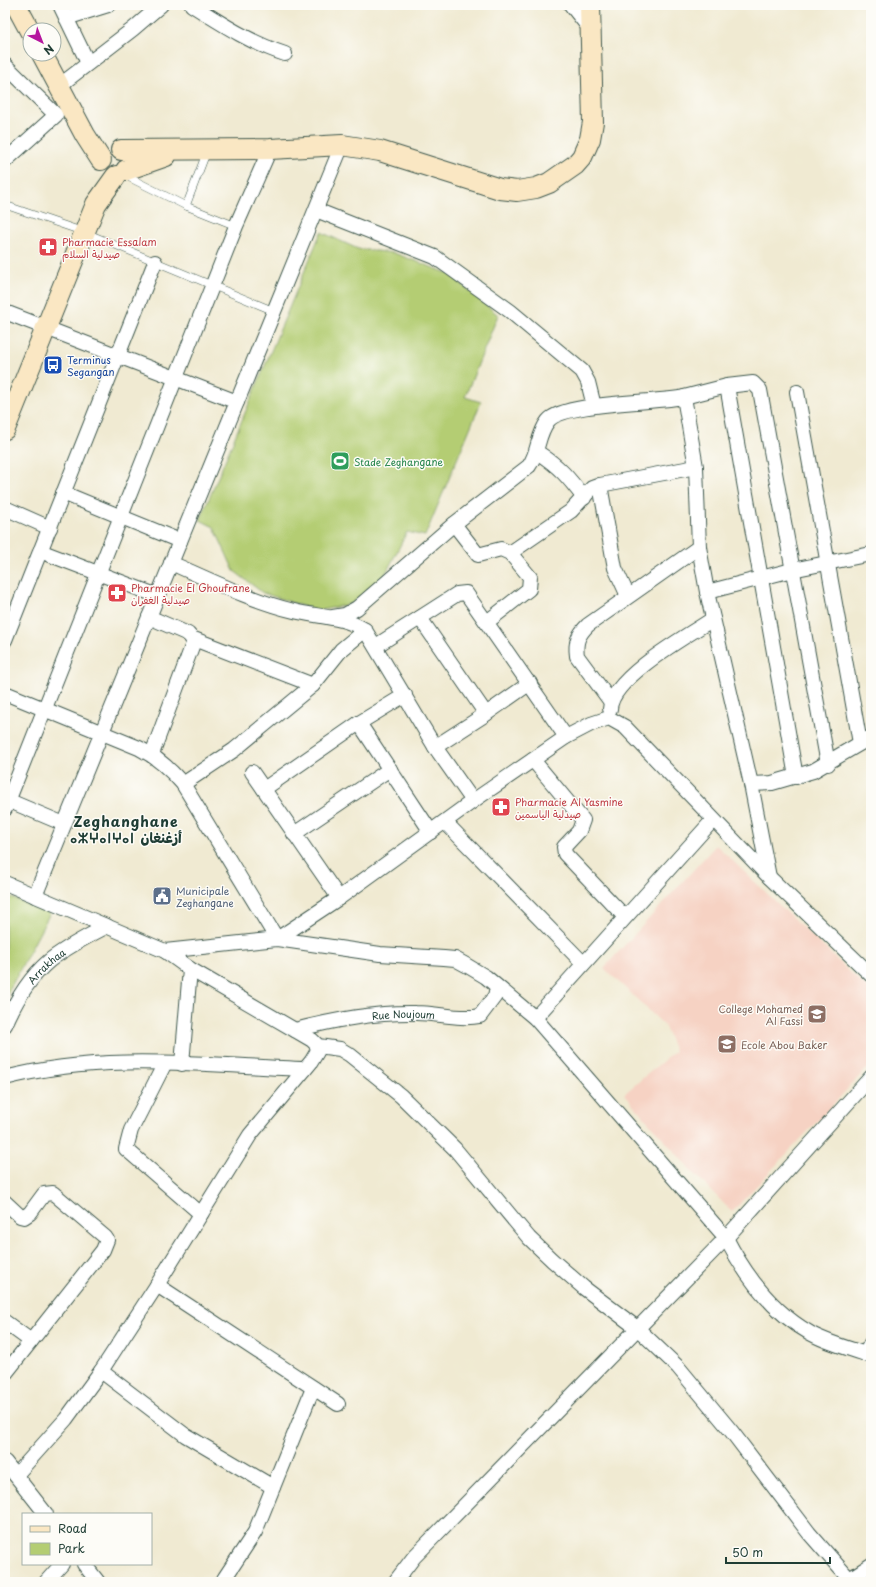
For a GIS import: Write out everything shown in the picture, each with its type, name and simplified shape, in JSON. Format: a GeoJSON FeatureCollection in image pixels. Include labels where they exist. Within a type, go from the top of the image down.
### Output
{"type":"FeatureCollection","features":[{"type":"Feature","properties":{"kind":"main road"},"geometry":{"type":"LineString","coordinates":[[16,5],[25,22]]}},
{"type":"Feature","properties":{"kind":"main road"},"geometry":{"type":"LineString","coordinates":[[5,429],[96,204],[100,181],[115,164],[178,151],[270,149],[342,145],[368,148],[509,191],[536,188],[549,183],[575,165],[582,157],[590,139],[594,122],[590,5]]}},
{"type":"Feature","properties":{"kind":"main road"},"geometry":{"type":"LineString","coordinates":[[46,62],[59,86],[63,110],[93,135],[115,164]]}},
{"type":"Feature","properties":{"kind":"street"},"geometry":{"type":"LineString","coordinates":[[60,5],[88,64]]}},
{"type":"Feature","properties":{"kind":"street"},"geometry":{"type":"LineString","coordinates":[[66,18],[108,5]]}},
{"type":"Feature","properties":{"kind":"street"},"geometry":{"type":"LineString","coordinates":[[59,86],[133,29],[161,5]]}},
{"type":"Feature","properties":{"kind":"street"},"geometry":{"type":"LineString","coordinates":[[192,5],[236,33],[265,47],[285,54]]}},
{"type":"Feature","properties":{"kind":"street"},"geometry":{"type":"LineString","coordinates":[[572,5],[590,28]]}},
{"type":"Feature","properties":{"kind":"street"},"geometry":{"type":"LineString","coordinates":[[5,65],[63,110],[5,161]]}},
{"type":"Feature","properties":{"kind":"street"},"geometry":{"type":"LineString","coordinates":[[35,896],[342,145]]}},
{"type":"Feature","properties":{"kind":"street"},"geometry":{"type":"LineString","coordinates":[[64,824],[6,803],[45,710],[236,226],[270,149]]}},
{"type":"Feature","properties":{"kind":"street"},"geometry":{"type":"LineString","coordinates":[[316,210],[420,250],[448,265],[516,315],[582,371],[588,382],[594,406]]}},
{"type":"Feature","properties":{"kind":"street"},"geometry":{"type":"LineString","coordinates":[[5,640],[155,262]]}},
{"type":"Feature","properties":{"kind":"street"},"geometry":{"type":"LineString","coordinates":[[5,312],[236,402]]}},
{"type":"Feature","properties":{"kind":"street"},"geometry":{"type":"LineString","coordinates":[[333,618],[345,615],[357,608],[454,524],[530,466],[537,452],[542,430],[551,417],[594,406],[684,398],[727,386],[752,383],[760,390],[828,764]]}},
{"type":"Feature","properties":{"kind":"street"},"geometry":{"type":"LineString","coordinates":[[727,386],[796,777]]}},
{"type":"Feature","properties":{"kind":"street"},"geometry":{"type":"LineString","coordinates":[[751,784],[772,783],[796,777],[828,764],[865,740],[826,563],[797,392]]}},
{"type":"Feature","properties":{"kind":"street"},"geometry":{"type":"LineString","coordinates":[[684,398],[696,467],[699,547],[707,592],[751,784],[769,877]]}},
{"type":"Feature","properties":{"kind":"street"},"geometry":{"type":"LineString","coordinates":[[537,452],[554,463],[566,474],[584,498]]}},
{"type":"Feature","properties":{"kind":"street"},"geometry":{"type":"LineString","coordinates":[[510,553],[571,511],[592,488],[600,485],[696,467]]}},
{"type":"Feature","properties":{"kind":"street"},"geometry":{"type":"LineString","coordinates":[[600,485],[615,568],[628,596]]}},
{"type":"Feature","properties":{"kind":"street"},"geometry":{"type":"LineString","coordinates":[[63,493],[180,541]]}},
{"type":"Feature","properties":{"kind":"street"},"geometry":{"type":"LineString","coordinates":[[5,508],[50,528]]}},
{"type":"Feature","properties":{"kind":"street"},"geometry":{"type":"LineString","coordinates":[[454,524],[478,555],[496,549],[501,549],[510,553],[530,578],[531,586],[524,594],[487,622]]}},
{"type":"Feature","properties":{"kind":"street"},"geometry":{"type":"LineString","coordinates":[[611,702],[577,656],[576,640],[588,625],[699,547]]}},
{"type":"Feature","properties":{"kind":"street"},"geometry":{"type":"LineString","coordinates":[[40,551],[158,596]]}},
{"type":"Feature","properties":{"kind":"street"},"geometry":{"type":"LineString","coordinates":[[707,592],[792,570],[871,554]]}},
{"type":"Feature","properties":{"kind":"street"},"geometry":{"type":"LineString","coordinates":[[171,563],[256,598],[294,611],[333,618],[357,625],[365,630],[376,646],[435,747],[472,801]]}},
{"type":"Feature","properties":{"kind":"street"},"geometry":{"type":"LineString","coordinates":[[376,646],[464,592],[469,595],[566,737]]}},
{"type":"Feature","properties":{"kind":"street"},"geometry":{"type":"LineString","coordinates":[[149,617],[188,634],[194,639],[313,685]]}},
{"type":"Feature","properties":{"kind":"street"},"geometry":{"type":"LineString","coordinates":[[420,618],[486,714]]}},
{"type":"Feature","properties":{"kind":"street"},"geometry":{"type":"LineString","coordinates":[[609,718],[611,702],[619,687],[628,678],[666,650],[713,619]]}},
{"type":"Feature","properties":{"kind":"street"},"geometry":{"type":"LineString","coordinates":[[183,784],[234,750],[313,685],[341,650],[365,630]]}},
{"type":"Feature","properties":{"kind":"street"},"geometry":{"type":"LineString","coordinates":[[152,754],[194,644],[194,639]]}},
{"type":"Feature","properties":{"kind":"street"},"geometry":{"type":"LineString","coordinates":[[435,747],[530,683]]}},
{"type":"Feature","properties":{"kind":"street"},"geometry":{"type":"LineString","coordinates":[[5,694],[102,732],[152,754],[169,768],[183,784],[277,939]]}},
{"type":"Feature","properties":{"kind":"street"},"geometry":{"type":"LineString","coordinates":[[264,789],[359,723],[405,695]]}},
{"type":"Feature","properties":{"kind":"street"},"geometry":{"type":"LineString","coordinates":[[277,939],[339,898],[472,801],[566,737],[587,725],[609,718],[625,726],[769,877],[871,975]]}},
{"type":"Feature","properties":{"kind":"street"},"geometry":{"type":"LineString","coordinates":[[359,723],[431,832]]}},
{"type":"Feature","properties":{"kind":"street"},"geometry":{"type":"LineString","coordinates":[[533,760],[583,820],[579,831],[564,847],[565,854],[625,917]]}},
{"type":"Feature","properties":{"kind":"street"},"geometry":{"type":"LineString","coordinates":[[294,834],[390,769]]}},
{"type":"Feature","properties":{"kind":"street"},"geometry":{"type":"LineString","coordinates":[[252,772],[339,898]]}},
{"type":"Feature","properties":{"kind":"street"},"geometry":{"type":"LineString","coordinates":[[535,1018],[713,820]]}},
{"type":"Feature","properties":{"kind":"street"},"geometry":{"type":"LineString","coordinates":[[445,822],[583,963]]}},
{"type":"Feature","properties":{"kind":"street"},"geometry":{"type":"LineString","coordinates":[[5,883],[165,951],[190,969],[312,1040],[318,1046],[331,1046],[350,1055],[402,1096],[455,1149],[529,1238],[584,1288],[637,1328],[678,1368],[695,1386],[809,1533],[849,1581],[871,1565]]}},
{"type":"Feature","properties":{"kind":"street","name":"Arrakhaa"},"geometry":{"type":"LineString","coordinates":[[5,1025],[30,982],[43,966],[62,952],[107,926]]}},
{"type":"Feature","properties":{"kind":"street"},"geometry":{"type":"LineString","coordinates":[[165,951],[277,939],[380,954],[455,959],[486,977],[497,988],[535,1018],[726,1238],[737,1259],[758,1287],[792,1320],[811,1334],[869,1351]]}},
{"type":"Feature","properties":{"kind":"street"},"geometry":{"type":"LineString","coordinates":[[182,1064],[190,969]]}},
{"type":"Feature","properties":{"kind":"street","name":"Rue Noujoum"},"geometry":{"type":"LineString","coordinates":[[294,1030],[318,1024],[390,1014],[438,1014],[468,1018],[480,1016],[495,996],[497,988]]}},
{"type":"Feature","properties":{"kind":"street"},"geometry":{"type":"LineString","coordinates":[[16,1475],[66,1419],[101,1371],[157,1285],[250,1135],[305,1069],[317,1052],[318,1046]]}},
{"type":"Feature","properties":{"kind":"street"},"geometry":{"type":"LineString","coordinates":[[5,1078],[61,1067],[98,1063],[141,1061],[305,1069]]}},
{"type":"Feature","properties":{"kind":"street"},"geometry":{"type":"LineString","coordinates":[[165,1063],[130,1130],[126,1149],[201,1214]]}},
{"type":"Feature","properties":{"kind":"street"},"geometry":{"type":"LineString","coordinates":[[395,1582],[414,1557],[726,1238],[871,1077]]}},
{"type":"Feature","properties":{"kind":"street"},"geometry":{"type":"LineString","coordinates":[[5,1202],[20,1216],[24,1217],[30,1213],[44,1194],[53,1193],[107,1240],[103,1250],[5,1374]]}},
{"type":"Feature","properties":{"kind":"street"},"geometry":{"type":"LineString","coordinates":[[157,1285],[338,1404]]}},
{"type":"Feature","properties":{"kind":"street"},"geometry":{"type":"LineString","coordinates":[[5,1322],[32,1341]]}},
{"type":"Feature","properties":{"kind":"street"},"geometry":{"type":"LineString","coordinates":[[101,1371],[185,1435],[273,1487]]}},
{"type":"Feature","properties":{"kind":"street"},"geometry":{"type":"LineString","coordinates":[[222,1582],[255,1532],[313,1388]]}},
{"type":"Feature","properties":{"kind":"street"},"geometry":{"type":"LineString","coordinates":[[5,1462],[45,1513]]}},
{"type":"Feature","properties":{"kind":"street"},"geometry":{"type":"LineString","coordinates":[[46,1582],[61,1565]]}},
{"type":"Feature","properties":{"kind":"street"},"geometry":{"type":"LineString","coordinates":[[85,1565],[98,1582]]}},
{"type":"Feature","properties":{"kind":"lane"},"geometry":{"type":"LineString","coordinates":[[186,206],[207,150]]}},
{"type":"Feature","properties":{"kind":"lane"},"geometry":{"type":"LineString","coordinates":[[115,164],[186,206],[236,226]]}},
{"type":"Feature","properties":{"kind":"lane"},"geometry":{"type":"LineString","coordinates":[[5,205],[84,232],[274,311]]}},
{"type":"Feature","properties":{"kind":"shaded area","name":"College Mohamed Al Fassi"},"geometry":{"type":"Polygon","coordinates":[[[716,845],[871,992],[871,1064],[732,1212],[688,1167],[624,1094],[675,1051],[664,1025],[604,968],[716,845]]]}},
{"type":"Feature","properties":{"kind":"green space","name":"Stade Zeghangane"},"geometry":{"type":"Polygon","coordinates":[[[321,232],[358,249],[394,253],[450,274],[498,315],[465,397],[481,402],[425,536],[407,532],[384,577],[351,604],[317,611],[263,593],[234,571],[214,527],[200,520],[321,232]]]}},
{"type":"Feature","properties":{"kind":"green space"},"geometry":{"type":"Polygon","coordinates":[[[5,895],[50,913],[5,998],[5,895]]]}},
{"type":"Feature","properties":{"kind":"place","name":"Pharmacie Essalam صيدلية السلام"},"geometry":{"type":"Point","coordinates":[48,247]}},
{"type":"Feature","properties":{"kind":"place","name":"Terminus Segangan"},"geometry":{"type":"Point","coordinates":[53,365]}},
{"type":"Feature","properties":{"kind":"place","name":"Stade Zeghangane"},"geometry":{"type":"Point","coordinates":[340,461]}},
{"type":"Feature","properties":{"kind":"place","name":"Pharmacie El Ghoufrane صيدلية الغفران"},"geometry":{"type":"Point","coordinates":[117,593]}},
{"type":"Feature","properties":{"kind":"place","name":"Pharmacie Al Yasmine صيدلية الياسمين"},"geometry":{"type":"Point","coordinates":[501,807]}},
{"type":"Feature","properties":{"kind":"place","name":"Municipale Zeghangane"},"geometry":{"type":"Point","coordinates":[162,896]}},
{"type":"Feature","properties":{"kind":"place","name":"College Mohamed Al Fassi"},"geometry":{"type":"Point","coordinates":[817,1014]}},
{"type":"Feature","properties":{"kind":"place","name":"Ecole Abou Baker"},"geometry":{"type":"Point","coordinates":[727,1044]}},
{"type":"Feature","properties":{"kind":"district","name":"Zeghanghane ⴰⵣⵖⴰⵏⵖⴰⵏ أزغنغان"},"geometry":{"type":"Point","coordinates":[126,830]}}]}
